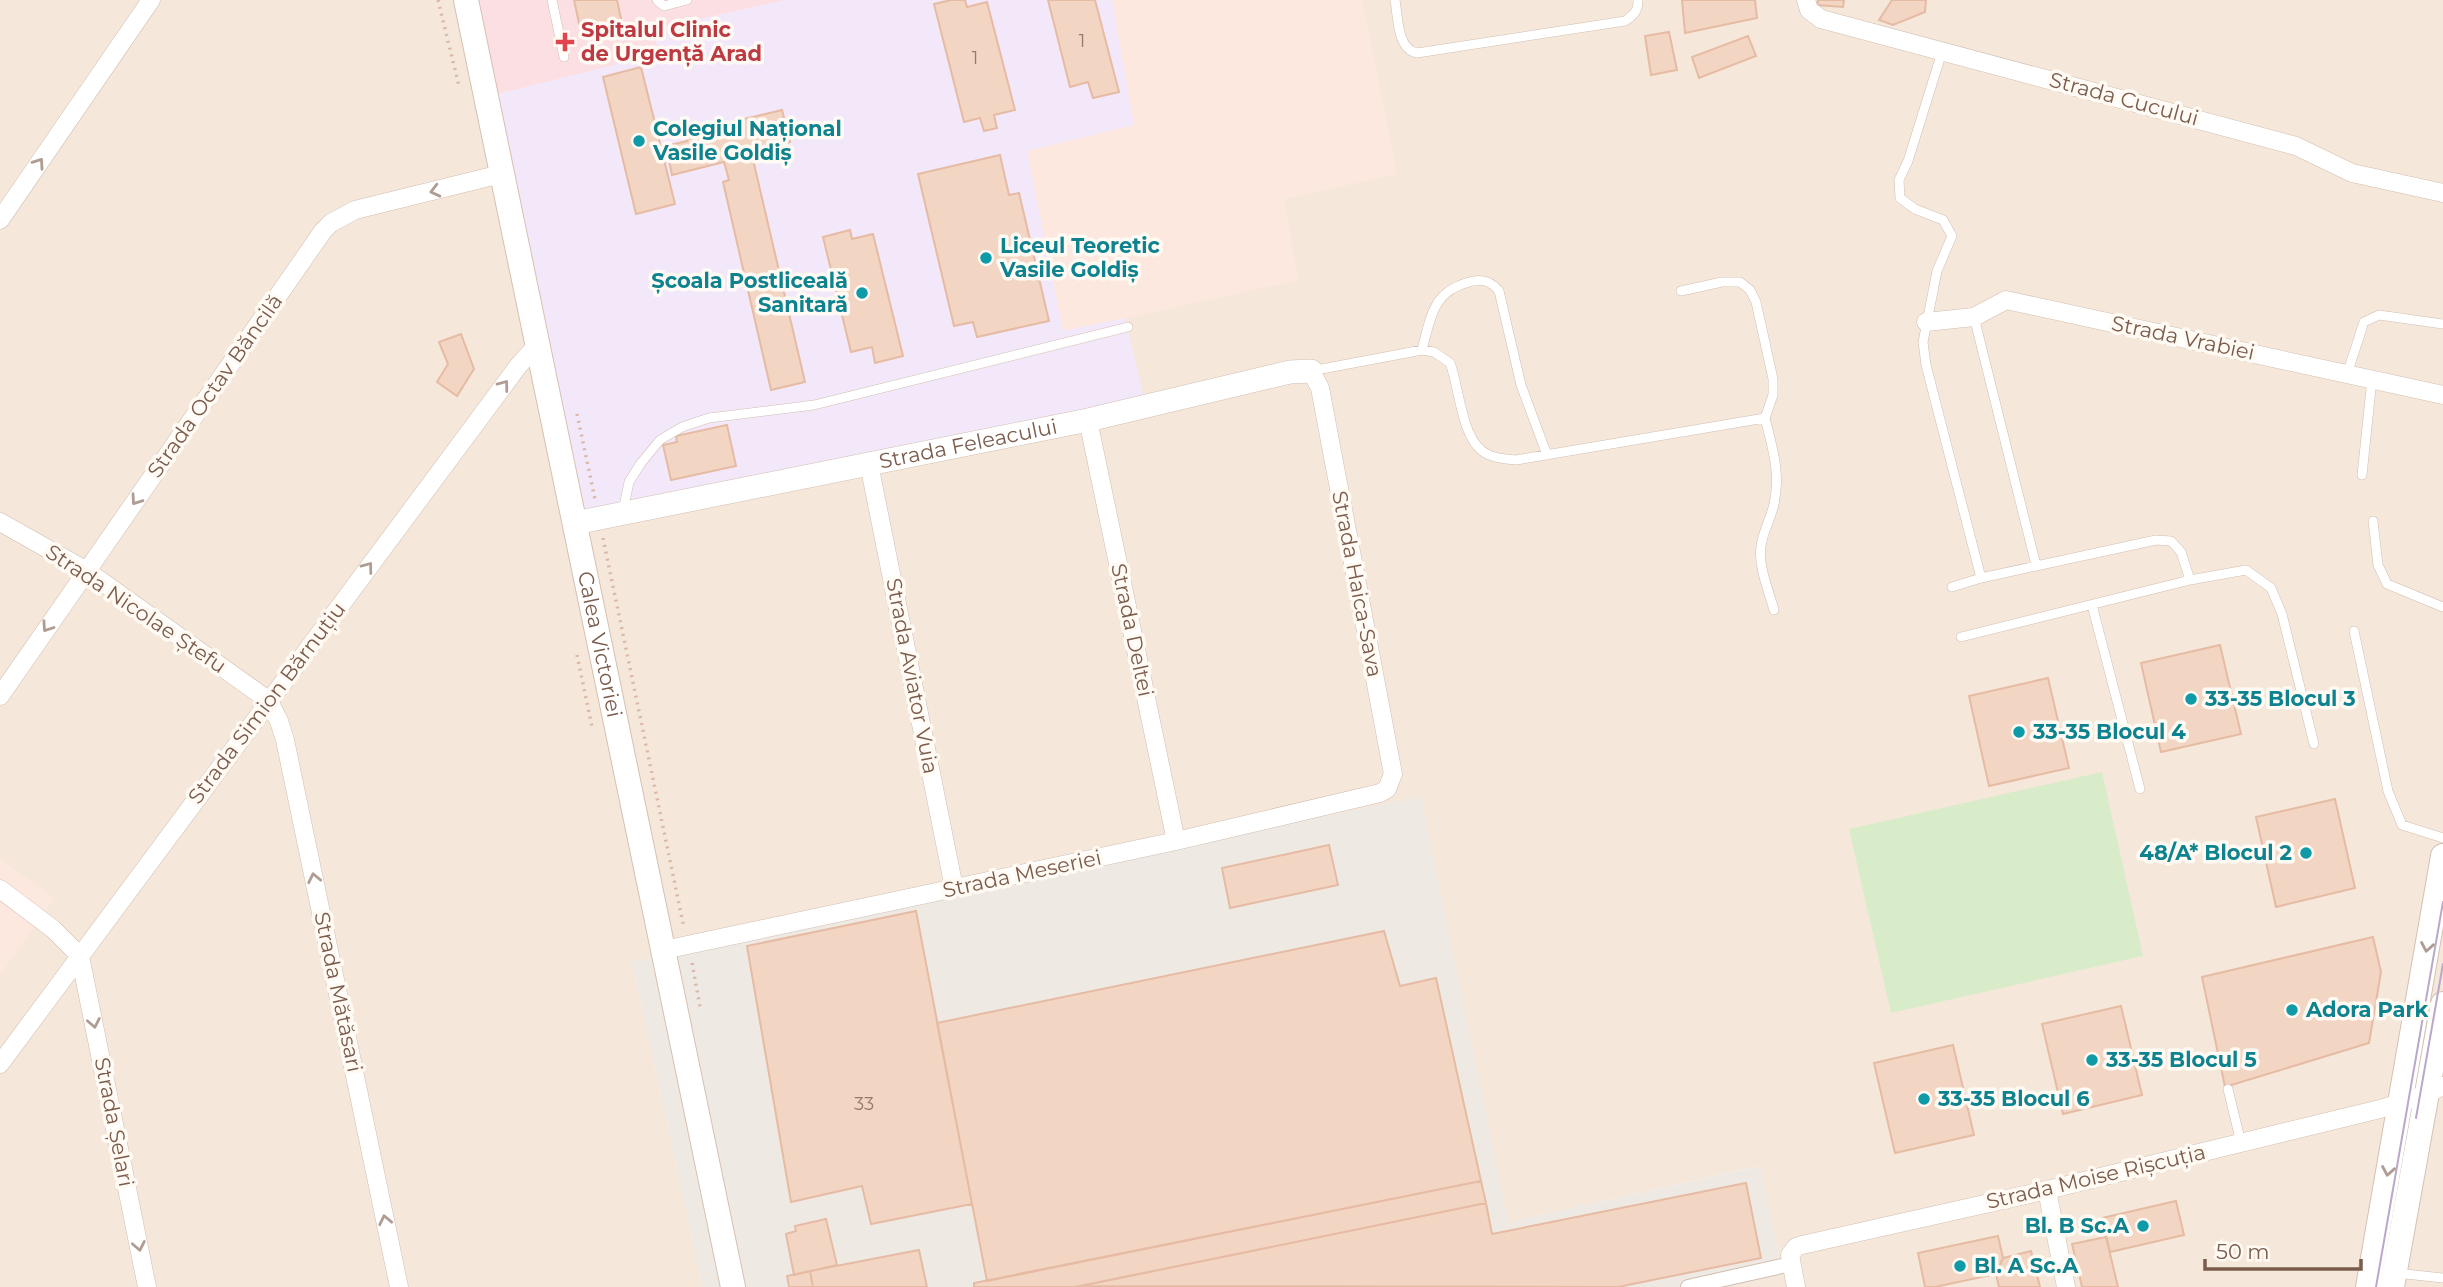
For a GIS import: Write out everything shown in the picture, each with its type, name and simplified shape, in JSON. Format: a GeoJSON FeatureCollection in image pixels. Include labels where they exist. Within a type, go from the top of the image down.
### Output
{"type":"FeatureCollection","features":[{"type":"Feature","properties":{"kind":"main road","name":"Calea Victoriei"},"geometry":{"type":"LineString","coordinates":[[466,0],[733,1287]]}},
{"type":"Feature","properties":{"kind":"main road"},"geometry":{"type":"LineString","coordinates":[[2368,1287],[2443,856]]}},
{"type":"Feature","properties":{"kind":"main road"},"geometry":{"type":"LineString","coordinates":[[2393,1280],[2435,1090],[2443,1004]]}},
{"type":"Feature","properties":{"kind":"street"},"geometry":{"type":"LineString","coordinates":[[0,219],[151,0]]}},
{"type":"Feature","properties":{"kind":"street","name":"Strada Cucului"},"geometry":{"type":"LineString","coordinates":[[1807,3],[1813,15],[1821,19],[2009,67],[2296,146],[2352,173],[2443,193]]}},
{"type":"Feature","properties":{"kind":"street","name":"Strada Octav Băncilă"},"geometry":{"type":"LineString","coordinates":[[0,696],[323,231],[331,223],[355,210],[501,174]]}},
{"type":"Feature","properties":{"kind":"street","name":"Strada Vrabiei"},"geometry":{"type":"LineString","coordinates":[[1926,322],[1974,317],[2006,300],[2443,395]]}},
{"type":"Feature","properties":{"kind":"street","name":"Strada Simion Bărnuțiu"},"geometry":{"type":"LineString","coordinates":[[0,1063],[268,700],[519,365],[538,344]]}},
{"type":"Feature","properties":{"kind":"street","name":"Strada Feleacului"},"geometry":{"type":"LineString","coordinates":[[575,523],[1088,420],[1290,372],[1311,371]]}},
{"type":"Feature","properties":{"kind":"street","name":"Strada Haica-Sava"},"geometry":{"type":"LineString","coordinates":[[1311,371],[1320,388],[1393,774],[1387,789],[1380,793]]}},
{"type":"Feature","properties":{"kind":"street","name":"Strada Deltei"},"geometry":{"type":"LineString","coordinates":[[1088,420],[1176,841]]}},
{"type":"Feature","properties":{"kind":"street","name":"Strada Aviator Vuia"},"geometry":{"type":"LineString","coordinates":[[869,464],[954,888]]}},
{"type":"Feature","properties":{"kind":"street","name":"Strada Nicolae Ștefu"},"geometry":{"type":"LineString","coordinates":[[0,522],[87,571],[268,700]]}},
{"type":"Feature","properties":{"kind":"street","name":"Strada Mătăsari"},"geometry":{"type":"LineString","coordinates":[[268,700],[285,740],[399,1287]]}},
{"type":"Feature","properties":{"kind":"street","name":"Strada Meseriei"},"geometry":{"type":"LineString","coordinates":[[664,950],[1176,841],[1380,793]]}},
{"type":"Feature","properties":{"kind":"street"},"geometry":{"type":"LineString","coordinates":[[0,890],[53,929],[80,956]]}},
{"type":"Feature","properties":{"kind":"street","name":"Strada Șelari"},"geometry":{"type":"LineString","coordinates":[[80,956],[148,1287]]}},
{"type":"Feature","properties":{"kind":"street","name":"Strada Moise Rișcuția"},"geometry":{"type":"LineString","coordinates":[[1688,1287],[1791,1257],[1802,1245],[2241,1143],[2401,1103],[2435,1090]]}},
{"type":"Feature","properties":{"kind":"street"},"geometry":{"type":"LineString","coordinates":[[2047,1190],[2066,1287]]}},
{"type":"Feature","properties":{"kind":"street"},"geometry":{"type":"LineString","coordinates":[[1791,1257],[1796,1287]]}},
{"type":"Feature","properties":{"kind":"lane"},"geometry":{"type":"LineString","coordinates":[[552,0],[564,57]]}},
{"type":"Feature","properties":{"kind":"lane"},"geometry":{"type":"LineString","coordinates":[[657,0],[664,5],[687,0]]}},
{"type":"Feature","properties":{"kind":"lane"},"geometry":{"type":"LineString","coordinates":[[1395,0],[1404,43],[1412,52],[1417,53],[1625,21],[1633,16],[1638,8],[1638,0]]}},
{"type":"Feature","properties":{"kind":"lane"},"geometry":{"type":"LineString","coordinates":[[1942,52],[1912,149],[1899,180],[1900,198],[1915,209],[1943,220],[1952,236],[1937,271],[1923,342],[1926,365],[1982,578]]}},
{"type":"Feature","properties":{"kind":"lane"},"geometry":{"type":"LineString","coordinates":[[1422,350],[1436,304],[1443,294],[1455,286],[1474,280],[1493,284],[1499,291],[1521,385],[1547,455]]}},
{"type":"Feature","properties":{"kind":"lane"},"geometry":{"type":"LineString","coordinates":[[1681,291],[1723,282],[1740,282],[1750,289],[1756,302],[1773,379],[1773,395],[1765,418],[1776,463],[1777,481],[1774,504],[1761,547],[1762,564],[1774,610]]}},
{"type":"Feature","properties":{"kind":"lane"},"geometry":{"type":"LineString","coordinates":[[2347,374],[2364,323],[2371,318],[2379,314],[2443,324]]}},
{"type":"Feature","properties":{"kind":"lane"},"geometry":{"type":"LineString","coordinates":[[1974,317],[2036,565]]}},
{"type":"Feature","properties":{"kind":"lane"},"geometry":{"type":"LineString","coordinates":[[623,514],[629,482],[641,463],[660,440],[682,427],[709,418],[814,405],[1128,327]]}},
{"type":"Feature","properties":{"kind":"lane"},"geometry":{"type":"LineString","coordinates":[[1311,371],[1422,350],[1434,352],[1450,363],[1469,434],[1476,444],[1488,455],[1516,460],[1765,418]]}},
{"type":"Feature","properties":{"kind":"lane"},"geometry":{"type":"LineString","coordinates":[[2362,475],[2372,379]]}},
{"type":"Feature","properties":{"kind":"lane"},"geometry":{"type":"LineString","coordinates":[[2372,521],[2378,565],[2387,584],[2443,607]]}},
{"type":"Feature","properties":{"kind":"lane"},"geometry":{"type":"LineString","coordinates":[[1952,587],[2036,565],[2156,540],[2171,541],[2181,552],[2190,580]]}},
{"type":"Feature","properties":{"kind":"lane"},"geometry":{"type":"LineString","coordinates":[[1961,638],[2190,580],[2246,570],[2271,588],[2282,614],[2314,744]]}},
{"type":"Feature","properties":{"kind":"lane"},"geometry":{"type":"LineString","coordinates":[[2092,605],[2140,789]]}},
{"type":"Feature","properties":{"kind":"lane"},"geometry":{"type":"LineString","coordinates":[[2354,631],[2388,791],[2397,815],[2402,825],[2443,838]]}},
{"type":"Feature","properties":{"kind":"lane"},"geometry":{"type":"LineString","coordinates":[[2228,1089],[2241,1143]]}},
{"type":"Feature","properties":{"kind":"lane"},"geometry":{"type":"LineString","coordinates":[[2393,1280],[2443,1278]]}},
{"type":"Feature","properties":{"kind":"path"},"geometry":{"type":"LineString","coordinates":[[438,0],[459,88]]}},
{"type":"Feature","properties":{"kind":"shaded area"},"geometry":{"type":"Polygon","coordinates":[[[0,0],[2443,0],[2443,1287],[1723,1287],[1783,1274],[1759,1166],[1508,1222],[1421,797],[632,962],[703,1287],[0,1287],[0,0]]]}},
{"type":"Feature","properties":{"kind":"shaded area","name":"Spitalul Clinic de Urgență Arad"},"geometry":{"type":"Polygon","coordinates":[[[466,0],[784,0],[654,29],[658,54],[485,97],[466,0]]]}},
{"type":"Feature","properties":{"kind":"shaded area"},"geometry":{"type":"Polygon","coordinates":[[[784,0],[1112,0],[1134,125],[1027,151],[1063,331],[1125,318],[1146,406],[575,523],[485,97],[657,54],[654,29],[784,0]]]}},
{"type":"Feature","properties":{"kind":"shaded area"},"geometry":{"type":"Polygon","coordinates":[[[1112,0],[1362,0],[1397,174],[1284,199],[1298,280],[1063,332],[1027,151],[1133,125],[1112,0]]]}},
{"type":"Feature","properties":{"kind":"shaded area"},"geometry":{"type":"Polygon","coordinates":[[[1421,796],[1508,1222],[1760,1166],[1783,1275],[1723,1287],[703,1287],[632,962],[1421,796]]]}},
{"type":"Feature","properties":{"kind":"shaded area"},"geometry":{"type":"Polygon","coordinates":[[[0,859],[54,898],[0,975],[0,859]]]}},
{"type":"Feature","properties":{"kind":"green space"},"geometry":{"type":"Polygon","coordinates":[[[2102,772],[2143,956],[1891,1013],[1849,829],[2102,772]]]}},
{"type":"Feature","properties":{"kind":"building"},"geometry":{"type":"Polygon","coordinates":[[[574,0],[617,0],[623,28],[582,37],[574,0]]]}},
{"type":"Feature","properties":{"kind":"building"},"geometry":{"type":"Polygon","coordinates":[[[965,0],[967,7],[987,2],[1015,110],[994,115],[997,128],[984,131],[980,118],[964,122],[934,4],[965,0]]]}},
{"type":"Feature","properties":{"kind":"building"},"geometry":{"type":"Polygon","coordinates":[[[1048,0],[1095,0],[1119,92],[1093,98],[1088,82],[1070,87],[1048,0]]]}},
{"type":"Feature","properties":{"kind":"building"},"geometry":{"type":"Polygon","coordinates":[[[1682,0],[1755,0],[1757,18],[1685,33],[1682,0]]]}},
{"type":"Feature","properties":{"kind":"building"},"geometry":{"type":"Polygon","coordinates":[[[1682,0],[1755,0],[1757,18],[1685,33],[1682,0]]]}},
{"type":"Feature","properties":{"kind":"building"},"geometry":{"type":"Polygon","coordinates":[[[1818,0],[1844,0],[1843,7],[1817,5],[1818,0]]]}},
{"type":"Feature","properties":{"kind":"building"},"geometry":{"type":"Polygon","coordinates":[[[1892,0],[1926,0],[1925,12],[1893,25],[1879,20],[1892,0]]]}},
{"type":"Feature","properties":{"kind":"building"},"geometry":{"type":"Polygon","coordinates":[[[1669,32],[1677,70],[1651,75],[1645,36],[1669,32]]]}},
{"type":"Feature","properties":{"kind":"building"},"geometry":{"type":"Polygon","coordinates":[[[1748,36],[1756,56],[1699,78],[1692,57],[1748,36]]]}},
{"type":"Feature","properties":{"kind":"building","name":"Colegiul Național Vasile Goldiș"},"geometry":{"type":"Polygon","coordinates":[[[641,67],[675,204],[636,214],[603,77],[641,67]]]}},
{"type":"Feature","properties":{"kind":"building"},"geometry":{"type":"Polygon","coordinates":[[[782,110],[790,142],[751,151],[805,382],[771,390],[723,182],[729,180],[724,162],[672,175],[666,146],[687,141],[685,133],[782,110]]]}},
{"type":"Feature","properties":{"kind":"building","name":"Liceul Teoretic Vasile Goldiș"},"geometry":{"type":"Polygon","coordinates":[[[1000,155],[1009,195],[1019,193],[1049,321],[977,337],[973,322],[954,326],[918,174],[1000,155]]]}},
{"type":"Feature","properties":{"kind":"building","name":"Școala Postliceală Sanitară"},"geometry":{"type":"Polygon","coordinates":[[[850,230],[852,239],[873,234],[903,356],[875,363],[872,347],[851,352],[823,237],[850,230]]]}},
{"type":"Feature","properties":{"kind":"building"},"geometry":{"type":"Polygon","coordinates":[[[461,334],[474,369],[457,396],[437,382],[448,364],[439,342],[461,334]]]}},
{"type":"Feature","properties":{"kind":"building"},"geometry":{"type":"Polygon","coordinates":[[[727,425],[736,466],[671,480],[663,445],[677,442],[676,436],[727,425]]]}},
{"type":"Feature","properties":{"kind":"building","name":"33-35 Blocul 3"},"geometry":{"type":"Polygon","coordinates":[[[2220,645],[2241,734],[2161,752],[2141,663],[2220,645]]]}},
{"type":"Feature","properties":{"kind":"building","name":"33-35 Blocul 4"},"geometry":{"type":"Polygon","coordinates":[[[2048,678],[2069,768],[1989,786],[1969,696],[2048,678]]]}},
{"type":"Feature","properties":{"kind":"building","name":"48/A* Blocul 2"},"geometry":{"type":"Polygon","coordinates":[[[2335,799],[2355,888],[2276,907],[2256,817],[2335,799]]]}},
{"type":"Feature","properties":{"kind":"building"},"geometry":{"type":"Polygon","coordinates":[[[1329,845],[1338,885],[1230,908],[1222,868],[1329,845]]]}},
{"type":"Feature","properties":{"kind":"building"},"geometry":{"type":"Polygon","coordinates":[[[916,911],[972,1204],[871,1224],[862,1186],[791,1202],[747,946],[916,911]]]}},
{"type":"Feature","properties":{"kind":"building"},"geometry":{"type":"Polygon","coordinates":[[[1384,931],[1400,986],[1436,978],[1481,1181],[987,1281],[937,1023],[1384,931]]]}},
{"type":"Feature","properties":{"kind":"building","name":"Adora Park"},"geometry":{"type":"Polygon","coordinates":[[[2373,937],[2381,972],[2369,1043],[2225,1087],[2202,977],[2373,937]]]}},
{"type":"Feature","properties":{"kind":"building","name":"33-35 Blocul 5"},"geometry":{"type":"Polygon","coordinates":[[[2121,1006],[2142,1095],[2063,1114],[2042,1024],[2121,1006]]]}},
{"type":"Feature","properties":{"kind":"building","name":"33-35 Blocul 6"},"geometry":{"type":"Polygon","coordinates":[[[1953,1045],[1974,1135],[1895,1153],[1874,1063],[1953,1045]]]}},
{"type":"Feature","properties":{"kind":"building"},"geometry":{"type":"Polygon","coordinates":[[[1481,1181],[1486,1203],[1075,1287],[974,1287],[974,1283],[1481,1181]]]}},
{"type":"Feature","properties":{"kind":"building"},"geometry":{"type":"Polygon","coordinates":[[[1746,1183],[1761,1258],[1618,1287],[1081,1286],[1486,1203],[1492,1234],[1746,1183]]]}},
{"type":"Feature","properties":{"kind":"building","name":"Bl. B Sc.A"},"geometry":{"type":"Polygon","coordinates":[[[2176,1201],[2184,1235],[2110,1252],[2102,1218],[2176,1201]]]}},
{"type":"Feature","properties":{"kind":"building"},"geometry":{"type":"Polygon","coordinates":[[[826,1219],[837,1265],[794,1275],[786,1234],[796,1231],[795,1226],[826,1219]]]}},
{"type":"Feature","properties":{"kind":"building","name":"Bl. A Sc.A"},"geometry":{"type":"Polygon","coordinates":[[[1998,1236],[2003,1258],[1996,1274],[1925,1287],[1918,1253],[1998,1236]]]}},
{"type":"Feature","properties":{"kind":"building"},"geometry":{"type":"Polygon","coordinates":[[[2106,1237],[2118,1287],[2082,1287],[2072,1244],[2106,1237]]]}},
{"type":"Feature","properties":{"kind":"building"},"geometry":{"type":"Polygon","coordinates":[[[919,1250],[927,1287],[813,1287],[810,1271],[919,1250]]]}},
{"type":"Feature","properties":{"kind":"building"},"geometry":{"type":"Polygon","coordinates":[[[2031,1251],[2040,1287],[1999,1287],[1996,1274],[2003,1258],[2031,1251]]]}},
{"type":"Feature","properties":{"kind":"building"},"geometry":{"type":"Polygon","coordinates":[[[810,1271],[813,1287],[789,1287],[787,1276],[810,1271]]]}},
{"type":"Feature","properties":{"kind":"tram line"},"geometry":{"type":"LineString","coordinates":[[2376,1287],[2443,902]]}},
{"type":"Feature","properties":{"kind":"tram line"},"geometry":{"type":"LineString","coordinates":[[2416,1118],[2443,964]]}},
{"type":"Feature","properties":{"kind":"place","name":"Spitalul Clinic de Urgență Arad"},"geometry":{"type":"Point","coordinates":[565,42]}},
{"type":"Feature","properties":{"kind":"place","name":"Colegiul Național Vasile Goldiș"},"geometry":{"type":"Point","coordinates":[639,141]}},
{"type":"Feature","properties":{"kind":"place","name":"Liceul Teoretic Vasile Goldiș"},"geometry":{"type":"Point","coordinates":[986,258]}},
{"type":"Feature","properties":{"kind":"place","name":"Școala Postliceală Sanitară"},"geometry":{"type":"Point","coordinates":[862,293]}},
{"type":"Feature","properties":{"kind":"place","name":"33-35 Blocul 3"},"geometry":{"type":"Point","coordinates":[2191,699]}},
{"type":"Feature","properties":{"kind":"place","name":"33-35 Blocul 4"},"geometry":{"type":"Point","coordinates":[2019,732]}},
{"type":"Feature","properties":{"kind":"place","name":"48/A* Blocul 2"},"geometry":{"type":"Point","coordinates":[2306,853]}},
{"type":"Feature","properties":{"kind":"place","name":"Adora Park"},"geometry":{"type":"Point","coordinates":[2292,1010]}},
{"type":"Feature","properties":{"kind":"place","name":"33-35 Blocul 5"},"geometry":{"type":"Point","coordinates":[2092,1060]}},
{"type":"Feature","properties":{"kind":"place","name":"33-35 Blocul 6"},"geometry":{"type":"Point","coordinates":[1924,1099]}},
{"type":"Feature","properties":{"kind":"place","name":"Bl. B Sc.A"},"geometry":{"type":"Point","coordinates":[2143,1226]}},
{"type":"Feature","properties":{"kind":"place","name":"Bl. A Sc.A"},"geometry":{"type":"Point","coordinates":[1960,1266]}}]}
